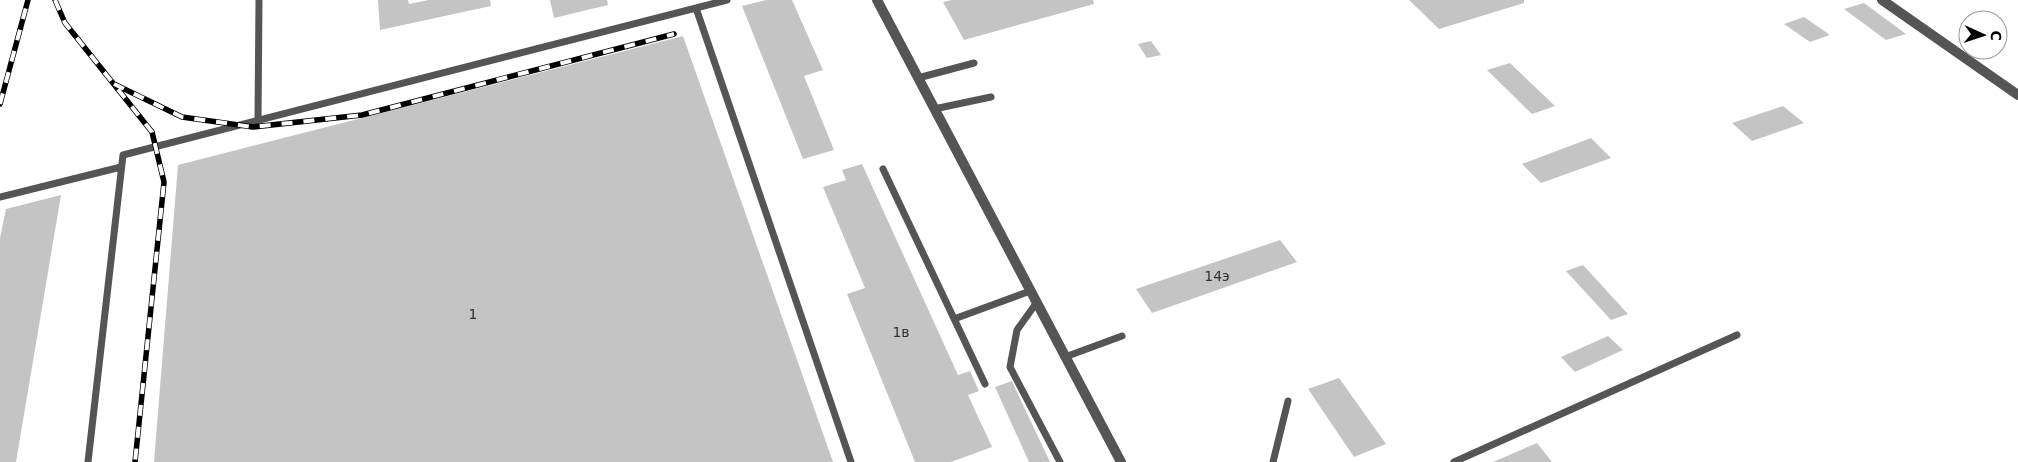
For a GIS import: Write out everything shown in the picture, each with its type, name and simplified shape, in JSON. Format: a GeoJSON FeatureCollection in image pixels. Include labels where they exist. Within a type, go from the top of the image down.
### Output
{"type":"FeatureCollection","features":[{"type":"Feature","properties":{"kind":"street"},"geometry":{"type":"LineString","coordinates":[[877,0],[1121,462]]}},
{"type":"Feature","properties":{"kind":"street"},"geometry":{"type":"LineString","coordinates":[[1882,0],[2018,95]]}},
{"type":"Feature","properties":{"kind":"lane"},"geometry":{"type":"LineString","coordinates":[[258,120],[259,0]]}},
{"type":"Feature","properties":{"kind":"lane"},"geometry":{"type":"LineString","coordinates":[[88,462],[123,155],[727,0]]}},
{"type":"Feature","properties":{"kind":"lane"},"geometry":{"type":"LineString","coordinates":[[696,8],[851,462]]}},
{"type":"Feature","properties":{"kind":"lane"},"geometry":{"type":"LineString","coordinates":[[918,78],[974,63]]}},
{"type":"Feature","properties":{"kind":"lane"},"geometry":{"type":"LineString","coordinates":[[934,109],[991,97]]}},
{"type":"Feature","properties":{"kind":"lane"},"geometry":{"type":"LineString","coordinates":[[0,196],[121,167]]}},
{"type":"Feature","properties":{"kind":"lane"},"geometry":{"type":"LineString","coordinates":[[883,168],[985,384]]}},
{"type":"Feature","properties":{"kind":"lane"},"geometry":{"type":"LineString","coordinates":[[954,318],[1030,291]]}},
{"type":"Feature","properties":{"kind":"lane"},"geometry":{"type":"LineString","coordinates":[[1036,302],[1017,330],[1010,367],[1060,462]]}},
{"type":"Feature","properties":{"kind":"lane"},"geometry":{"type":"LineString","coordinates":[[1454,462],[1737,335]]}},
{"type":"Feature","properties":{"kind":"lane"},"geometry":{"type":"LineString","coordinates":[[1065,357],[1122,336]]}},
{"type":"Feature","properties":{"kind":"lane"},"geometry":{"type":"LineString","coordinates":[[1273,462],[1288,401]]}},
{"type":"Feature","properties":{"kind":"building"},"geometry":{"type":"Polygon","coordinates":[[[378,0],[408,0],[409,4],[429,0],[490,0],[491,6],[380,30],[378,0]]]}},
{"type":"Feature","properties":{"kind":"building"},"geometry":{"type":"Polygon","coordinates":[[[550,0],[607,0],[608,5],[554,18],[550,0]]]}},
{"type":"Feature","properties":{"kind":"building"},"geometry":{"type":"Polygon","coordinates":[[[766,0],[792,0],[823,70],[804,76],[834,150],[803,159],[742,6],[766,0]]]}},
{"type":"Feature","properties":{"kind":"building"},"geometry":{"type":"Polygon","coordinates":[[[952,0],[1093,0],[1094,4],[964,40],[943,2],[952,0]]]}},
{"type":"Feature","properties":{"kind":"building"},"geometry":{"type":"Polygon","coordinates":[[[1409,0],[1524,0],[1524,3],[1439,29],[1409,0]]]}},
{"type":"Feature","properties":{"kind":"building"},"geometry":{"type":"Polygon","coordinates":[[[1864,3],[1906,34],[1886,40],[1844,9],[1864,3]]]}},
{"type":"Feature","properties":{"kind":"building"},"geometry":{"type":"Polygon","coordinates":[[[1804,17],[1830,35],[1810,42],[1784,24],[1804,17]]]}},
{"type":"Feature","properties":{"kind":"building"},"geometry":{"type":"Polygon","coordinates":[[[683,36],[833,462],[154,462],[178,165],[683,36]]]}},
{"type":"Feature","properties":{"kind":"building"},"geometry":{"type":"Polygon","coordinates":[[[1151,41],[1161,55],[1147,58],[1138,44],[1151,41]]]}},
{"type":"Feature","properties":{"kind":"building"},"geometry":{"type":"Polygon","coordinates":[[[1510,63],[1555,106],[1532,114],[1487,70],[1510,63]]]}},
{"type":"Feature","properties":{"kind":"building"},"geometry":{"type":"Polygon","coordinates":[[[1783,106],[1804,123],[1752,141],[1732,123],[1783,106]]]}},
{"type":"Feature","properties":{"kind":"building"},"geometry":{"type":"Polygon","coordinates":[[[1591,138],[1611,158],[1541,183],[1522,164],[1591,138]]]}},
{"type":"Feature","properties":{"kind":"building"},"geometry":{"type":"Polygon","coordinates":[[[862,164],[958,375],[970,371],[979,391],[968,395],[992,447],[951,462],[915,462],[847,294],[865,288],[823,187],[846,180],[842,170],[862,164]]]}},
{"type":"Feature","properties":{"kind":"building"},"geometry":{"type":"Polygon","coordinates":[[[61,195],[16,462],[0,462],[0,238],[6,209],[61,195]]]}},
{"type":"Feature","properties":{"kind":"building"},"geometry":{"type":"Polygon","coordinates":[[[1280,240],[1297,262],[1152,313],[1136,289],[1280,240]]]}},
{"type":"Feature","properties":{"kind":"building"},"geometry":{"type":"Polygon","coordinates":[[[1583,265],[1628,314],[1611,320],[1566,271],[1583,265]]]}},
{"type":"Feature","properties":{"kind":"building"},"geometry":{"type":"Polygon","coordinates":[[[1608,336],[1623,350],[1575,372],[1561,357],[1608,336]]]}},
{"type":"Feature","properties":{"kind":"building"},"geometry":{"type":"Polygon","coordinates":[[[1339,378],[1386,444],[1354,457],[1308,389],[1339,378]]]}},
{"type":"Feature","properties":{"kind":"building"},"geometry":{"type":"Polygon","coordinates":[[[1012,381],[1050,462],[1029,462],[995,387],[1012,381]]]}},
{"type":"Feature","properties":{"kind":"building"},"geometry":{"type":"Polygon","coordinates":[[[1537,443],[1552,462],[1493,462],[1537,443]]]}},
{"type":"Feature","properties":{"kind":"railway"},"geometry":{"type":"LineString","coordinates":[[0,104],[28,0]]}},
{"type":"Feature","properties":{"kind":"railway"},"geometry":{"type":"LineString","coordinates":[[55,0],[65,23],[152,132],[164,182],[135,462]]}},
{"type":"Feature","properties":{"kind":"railway"},"geometry":{"type":"LineString","coordinates":[[114,84],[182,117],[253,127],[362,115],[674,34]]}}]}
